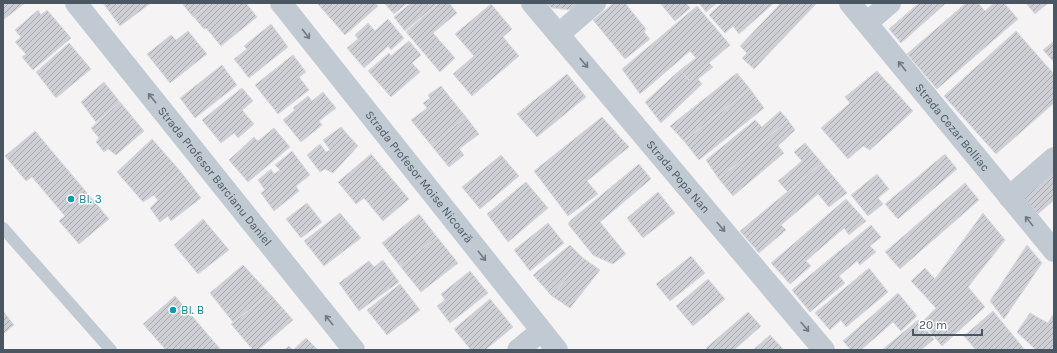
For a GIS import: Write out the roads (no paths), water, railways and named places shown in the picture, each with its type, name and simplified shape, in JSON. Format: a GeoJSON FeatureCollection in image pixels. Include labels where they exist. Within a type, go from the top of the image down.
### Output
{"type":"FeatureCollection","features":[{"type":"Feature","properties":{"kind":"street","name":"Strada Profesor Barcianu Daniel"},"geometry":{"type":"LineString","coordinates":[[76,3],[354,350]]}},
{"type":"Feature","properties":{"kind":"street","name":"Strada Profesor Moise Nicoară"},"geometry":{"type":"LineString","coordinates":[[281,3],[557,350]]}},
{"type":"Feature","properties":{"kind":"street","name":"Strada Popa Nan"},"geometry":{"type":"LineString","coordinates":[[532,3],[824,350]]}},
{"type":"Feature","properties":{"kind":"street"},"geometry":{"type":"LineString","coordinates":[[559,34],[594,3]]}},
{"type":"Feature","properties":{"kind":"street","name":"Strada Cezar Bolliac"},"geometry":{"type":"LineString","coordinates":[[850,3],[1054,251]]}},
{"type":"Feature","properties":{"kind":"street"},"geometry":{"type":"LineString","coordinates":[[867,23],[890,3]]}},
{"type":"Feature","properties":{"kind":"street"},"geometry":{"type":"LineString","coordinates":[[1009,197],[1054,158]]}},
{"type":"Feature","properties":{"kind":"street"},"geometry":{"type":"LineString","coordinates":[[518,350],[541,331]]}},
{"type":"Feature","properties":{"kind":"lane"},"geometry":{"type":"LineString","coordinates":[[3,228],[111,350]]}},
{"type":"Feature","properties":{"kind":"place","name":"Bl. 3"},"geometry":{"type":"Point","coordinates":[71,199]}},
{"type":"Feature","properties":{"kind":"place","name":"Bl. B"},"geometry":{"type":"Point","coordinates":[173,310]}}]}
